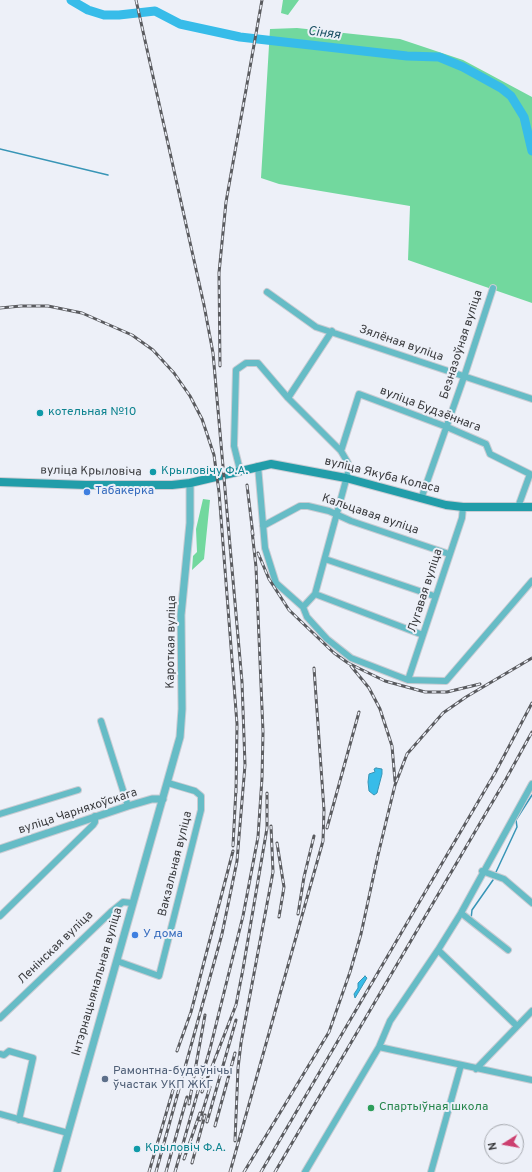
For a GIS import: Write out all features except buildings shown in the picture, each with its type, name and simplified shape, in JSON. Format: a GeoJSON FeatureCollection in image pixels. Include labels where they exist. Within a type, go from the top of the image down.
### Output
{"type":"FeatureCollection","features":[{"type":"Feature","properties":{"kind":"main road","name":"вуліца Якуба Коласа"},"geometry":{"type":"LineString","coordinates":[[229,473],[258,466],[280,465],[346,478],[421,499],[463,507],[532,507]]}},
{"type":"Feature","properties":{"kind":"main road","name":"вуліца Крыловіча"},"geometry":{"type":"LineString","coordinates":[[0,482],[86,485],[172,485],[190,483],[229,473]]}},
{"type":"Feature","properties":{"kind":"street","name":"Безназоўная вуліца"},"geometry":{"type":"LineString","coordinates":[[421,499],[447,427],[493,288]]}},
{"type":"Feature","properties":{"kind":"street","name":"Зялёная вуліца"},"geometry":{"type":"LineString","coordinates":[[267,292],[316,326],[532,399]]}},
{"type":"Feature","properties":{"kind":"street"},"geometry":{"type":"LineString","coordinates":[[288,398],[332,331]]}},
{"type":"Feature","properties":{"kind":"street"},"geometry":{"type":"LineString","coordinates":[[240,470],[234,446],[236,370],[246,363],[258,363],[288,398],[340,451],[348,463],[346,478],[315,594],[303,607]]}},
{"type":"Feature","properties":{"kind":"street","name":"вуліца Будзённага"},"geometry":{"type":"LineString","coordinates":[[340,451],[358,394],[447,427],[486,444],[490,454],[530,474],[518,507]]}},
{"type":"Feature","properties":{"kind":"street"},"geometry":{"type":"LineString","coordinates":[[258,466],[265,548],[276,583],[303,607],[307,617],[327,638],[351,658],[408,680],[446,681],[532,581]]}},
{"type":"Feature","properties":{"kind":"street","name":"Кароткая вуліца"},"geometry":{"type":"LineString","coordinates":[[163,799],[180,737],[181,615],[190,523],[190,483]]}},
{"type":"Feature","properties":{"kind":"street","name":"Кальцавая вуліца"},"geometry":{"type":"LineString","coordinates":[[263,526],[300,506],[308,506],[336,514],[351,521],[449,554]]}},
{"type":"Feature","properties":{"kind":"street","name":"Лугавая вуліца"},"geometry":{"type":"LineString","coordinates":[[408,680],[434,596],[462,518],[463,507]]}},
{"type":"Feature","properties":{"kind":"street"},"geometry":{"type":"LineString","coordinates":[[325,559],[434,596]]}},
{"type":"Feature","properties":{"kind":"street"},"geometry":{"type":"LineString","coordinates":[[315,594],[423,635]]}},
{"type":"Feature","properties":{"kind":"street"},"geometry":{"type":"LineString","coordinates":[[101,722],[128,806]]}},
{"type":"Feature","properties":{"kind":"street","name":"Вакзальная вуліца"},"geometry":{"type":"LineString","coordinates":[[117,961],[159,976],[201,810],[201,796],[195,791],[168,782]]}},
{"type":"Feature","properties":{"kind":"street"},"geometry":{"type":"LineString","coordinates":[[308,1171],[379,1047],[390,1021],[461,913],[482,871],[532,784]]}},
{"type":"Feature","properties":{"kind":"street"},"geometry":{"type":"LineString","coordinates":[[0,814],[78,790]]}},
{"type":"Feature","properties":{"kind":"street","name":"вуліца Чарняхоўскага"},"geometry":{"type":"LineString","coordinates":[[0,849],[94,816],[152,799],[163,799]]}},
{"type":"Feature","properties":{"kind":"street","name":"Інтэрнацыянальная вуліца"},"geometry":{"type":"LineString","coordinates":[[57,1172],[132,903],[163,799]]}},
{"type":"Feature","properties":{"kind":"street"},"geometry":{"type":"LineString","coordinates":[[0,916],[93,825],[95,822],[94,816]]}},
{"type":"Feature","properties":{"kind":"street"},"geometry":{"type":"LineString","coordinates":[[482,871],[504,879],[532,903]]}},
{"type":"Feature","properties":{"kind":"street","name":"Ленінская вуліца"},"geometry":{"type":"LineString","coordinates":[[0,1018],[112,911],[123,902],[132,903]]}},
{"type":"Feature","properties":{"kind":"street"},"geometry":{"type":"LineString","coordinates":[[461,913],[508,950]]}},
{"type":"Feature","properties":{"kind":"street"},"geometry":{"type":"LineString","coordinates":[[438,950],[517,1026]]}},
{"type":"Feature","properties":{"kind":"street"},"geometry":{"type":"LineString","coordinates":[[476,1069],[532,1011]]}},
{"type":"Feature","properties":{"kind":"street"},"geometry":{"type":"LineString","coordinates":[[379,1047],[532,1080]]}},
{"type":"Feature","properties":{"kind":"street"},"geometry":{"type":"LineString","coordinates":[[0,1054],[4,1055],[9,1051],[33,1058],[19,1120]]}},
{"type":"Feature","properties":{"kind":"street"},"geometry":{"type":"LineString","coordinates":[[431,1172],[461,1065]]}},
{"type":"Feature","properties":{"kind":"street"},"geometry":{"type":"LineString","coordinates":[[0,1114],[68,1134]]}},
{"type":"Feature","properties":{"kind":"green space"},"geometry":{"type":"Polygon","coordinates":[[[283,0],[299,0],[288,15],[281,13],[283,0]]]}},
{"type":"Feature","properties":{"kind":"green space"},"geometry":{"type":"Polygon","coordinates":[[[297,28],[400,39],[463,60],[532,97],[532,303],[408,260],[410,206],[279,184],[261,178],[270,29],[297,28]]]}},
{"type":"Feature","properties":{"kind":"green space"},"geometry":{"type":"Polygon","coordinates":[[[203,499],[210,500],[204,559],[192,570],[193,556],[197,552],[196,529],[203,499]]]}},
{"type":"Feature","properties":{"kind":"water"},"geometry":{"type":"Polygon","coordinates":[[[374,769],[382,769],[382,774],[377,793],[374,795],[369,791],[368,782],[369,774],[375,772],[374,769]]]}},
{"type":"Feature","properties":{"kind":"water"},"geometry":{"type":"Polygon","coordinates":[[[365,976],[367,978],[355,998],[354,994],[358,988],[358,983],[365,976]]]}},
{"type":"Feature","properties":{"kind":"waterway","name":"Сіняя"},"geometry":{"type":"LineString","coordinates":[[71,0],[88,10],[104,15],[155,11],[180,24],[240,37],[407,56],[439,57],[463,67],[501,88],[511,96],[524,117],[532,151]]}},
{"type":"Feature","properties":{"kind":"waterway"},"geometry":{"type":"LineString","coordinates":[[0,149],[108,175]]}},
{"type":"Feature","properties":{"kind":"waterway"},"geometry":{"type":"LineString","coordinates":[[496,872],[517,827],[516,820],[532,795]]}},
{"type":"Feature","properties":{"kind":"waterway"},"geometry":{"type":"LineString","coordinates":[[471,919],[472,910],[493,880]]}},
{"type":"Feature","properties":{"kind":"railway"},"geometry":{"type":"LineString","coordinates":[[136,0],[204,305],[213,353],[242,682],[245,765],[237,861],[222,934],[156,1172]]}},
{"type":"Feature","properties":{"kind":"railway"},"geometry":{"type":"LineString","coordinates":[[220,366],[219,273],[226,202],[262,0]]}},
{"type":"Feature","properties":{"kind":"railway"},"geometry":{"type":"LineString","coordinates":[[0,308],[48,306],[82,313],[132,335],[153,350],[174,373],[190,396],[202,419],[214,455],[219,492],[237,724],[236,793]]}},
{"type":"Feature","properties":{"kind":"railway"},"geometry":{"type":"LineString","coordinates":[[247,485],[253,535]]}},
{"type":"Feature","properties":{"kind":"railway"},"geometry":{"type":"LineString","coordinates":[[175,1172],[210,1049],[243,916],[258,837],[263,732],[256,567],[252,531]]}},
{"type":"Feature","properties":{"kind":"railway"},"geometry":{"type":"LineString","coordinates":[[258,553],[269,579],[289,610],[334,653],[348,663],[385,681],[425,692],[447,692],[480,684]]}},
{"type":"Feature","properties":{"kind":"railway"},"geometry":{"type":"LineString","coordinates":[[244,1172],[329,1032],[350,972],[361,934],[395,785],[407,754],[443,713],[466,697],[532,658]]}},
{"type":"Feature","properties":{"kind":"railway"},"geometry":{"type":"LineString","coordinates":[[351,666],[369,688],[380,709],[392,746],[395,781]]}},
{"type":"Feature","properties":{"kind":"railway"},"geometry":{"type":"LineString","coordinates":[[230,1172],[323,841],[324,810],[314,668]]}},
{"type":"Feature","properties":{"kind":"railway"},"geometry":{"type":"LineString","coordinates":[[261,1172],[495,773],[532,703]]}},
{"type":"Feature","properties":{"kind":"railway"},"geometry":{"type":"LineString","coordinates":[[327,828],[359,712]]}},
{"type":"Feature","properties":{"kind":"railway"},"geometry":{"type":"LineString","coordinates":[[275,1172],[506,779],[532,732]]}},
{"type":"Feature","properties":{"kind":"railway"},"geometry":{"type":"LineString","coordinates":[[233,846],[236,788]]}},
{"type":"Feature","properties":{"kind":"railway"},"geometry":{"type":"LineString","coordinates":[[202,1092],[236,1005],[267,828],[267,793]]}},
{"type":"Feature","properties":{"kind":"railway"},"geometry":{"type":"LineString","coordinates":[[235,1141],[238,1068],[241,1043],[273,872],[271,826]]}},
{"type":"Feature","properties":{"kind":"railway"},"geometry":{"type":"LineString","coordinates":[[298,914],[304,877],[314,836]]}},
{"type":"Feature","properties":{"kind":"railway"},"geometry":{"type":"LineString","coordinates":[[277,843],[284,887],[279,917]]}},
{"type":"Feature","properties":{"kind":"railway"},"geometry":{"type":"LineString","coordinates":[[177,1051],[191,1012],[233,851]]}},
{"type":"Feature","properties":{"kind":"railway"},"geometry":{"type":"LineString","coordinates":[[189,1104],[205,1015]]}},
{"type":"Feature","properties":{"kind":"railway"},"geometry":{"type":"LineString","coordinates":[[207,1122],[236,1020]]}},
{"type":"Feature","properties":{"kind":"railway"},"geometry":{"type":"LineString","coordinates":[[215,1126],[235,1053]]}},
{"type":"Feature","properties":{"kind":"railway"},"geometry":{"type":"LineString","coordinates":[[200,1120],[210,1087]]}},
{"type":"Feature","properties":{"kind":"railway"},"geometry":{"type":"LineString","coordinates":[[149,1172],[173,1090]]}},
{"type":"Feature","properties":{"kind":"railway"},"geometry":{"type":"LineString","coordinates":[[166,1172],[187,1097]]}},
{"type":"Feature","properties":{"kind":"railway"},"geometry":{"type":"LineString","coordinates":[[184,1159],[200,1113]]}},
{"type":"Feature","properties":{"kind":"railway"},"geometry":{"type":"LineString","coordinates":[[192,1163],[205,1115]]}},
{"type":"Feature","properties":{"kind":"place","name":"котельная №10"},"geometry":{"type":"Point","coordinates":[40,413]}},
{"type":"Feature","properties":{"kind":"place","name":"Крыловічу Ф.А."},"geometry":{"type":"Point","coordinates":[153,472]}},
{"type":"Feature","properties":{"kind":"place","name":"Табакерка"},"geometry":{"type":"Point","coordinates":[87,492]}},
{"type":"Feature","properties":{"kind":"place","name":"У дома"},"geometry":{"type":"Point","coordinates":[135,935]}},
{"type":"Feature","properties":{"kind":"place","name":"Рамонтна-будаўнічы ўчастак УКП ЖКГ"},"geometry":{"type":"Point","coordinates":[105,1079]}},
{"type":"Feature","properties":{"kind":"place","name":"Спартыўная школа"},"geometry":{"type":"Point","coordinates":[371,1108]}},
{"type":"Feature","properties":{"kind":"place","name":"Крыловіч Ф.А."},"geometry":{"type":"Point","coordinates":[137,1149]}}]}
